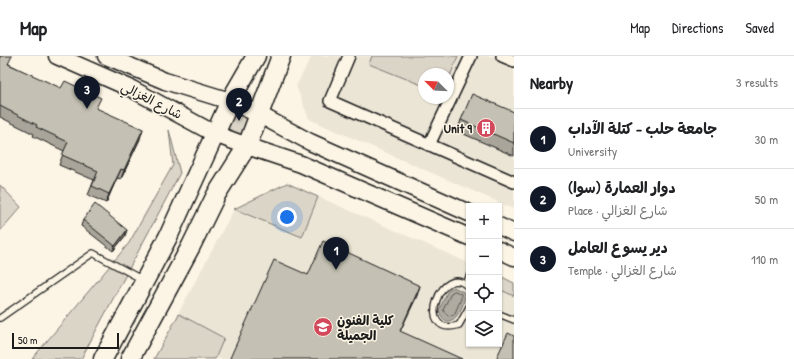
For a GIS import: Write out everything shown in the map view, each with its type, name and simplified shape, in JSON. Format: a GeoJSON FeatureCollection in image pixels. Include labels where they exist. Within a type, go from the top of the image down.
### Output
{"type":"FeatureCollection","features":[{"type":"Feature","properties":{"kind":"main road","name":"شارع الغزالي"},"geometry":{"type":"LineString","coordinates":[[57,56],[132,89],[215,134],[301,164],[466,236]]}},
{"type":"Feature","properties":{"kind":"main road","name":"شارع الغزالي"},"geometry":{"type":"LineString","coordinates":[[106,56],[122,59],[165,81],[230,101],[258,114],[310,142],[466,212]]}},
{"type":"Feature","properties":{"kind":"main road"},"geometry":{"type":"LineString","coordinates":[[103,359],[168,237],[230,101],[256,56]]}},
{"type":"Feature","properties":{"kind":"main road"},"geometry":{"type":"LineString","coordinates":[[130,359],[216,195],[247,146],[281,56]]}},
{"type":"Feature","properties":{"kind":"main road"},"geometry":{"type":"LineString","coordinates":[[502,227],[514,233]]}},
{"type":"Feature","properties":{"kind":"main road"},"geometry":{"type":"LineString","coordinates":[[502,251],[514,257]]}},
{"type":"Feature","properties":{"kind":"street"},"geometry":{"type":"LineString","coordinates":[[349,56],[330,101],[514,182]]}},
{"type":"Feature","properties":{"kind":"street"},"geometry":{"type":"LineString","coordinates":[[429,145],[471,56]]}},
{"type":"Feature","properties":{"kind":"street"},"geometry":{"type":"LineString","coordinates":[[502,56],[514,61]]}},
{"type":"Feature","properties":{"kind":"lane"},"geometry":{"type":"LineString","coordinates":[[0,318],[93,253],[145,281]]}},
{"type":"Feature","properties":{"kind":"lane"},"geometry":{"type":"LineString","coordinates":[[466,286],[453,281],[447,284],[442,289],[435,306],[434,314],[444,326],[452,327],[459,325],[467,311]]}},
{"type":"Feature","properties":{"kind":"lane"},"geometry":{"type":"LineString","coordinates":[[502,315],[514,320]]}},
{"type":"Feature","properties":{"kind":"shaded area"},"geometry":{"type":"Polygon","coordinates":[[[312,56],[514,56],[514,209],[502,203],[309,119],[296,86],[312,56]]]}},
{"type":"Feature","properties":{"kind":"shaded area"},"geometry":{"type":"Polygon","coordinates":[[[372,56],[458,56],[453,68],[418,68],[418,84],[369,64],[372,56]]]}},
{"type":"Feature","properties":{"kind":"shaded area"},"geometry":{"type":"Polygon","coordinates":[[[250,108],[245,135],[240,136],[226,130],[226,111],[250,108]]]}},
{"type":"Feature","properties":{"kind":"shaded area"},"geometry":{"type":"Polygon","coordinates":[[[169,130],[180,173],[81,359],[32,359],[129,243],[173,165],[169,130]]]}},
{"type":"Feature","properties":{"kind":"shaded area"},"geometry":{"type":"Polygon","coordinates":[[[287,183],[466,262],[466,347],[502,347],[502,277],[514,283],[514,359],[154,359],[234,209],[287,183]]]}},
{"type":"Feature","properties":{"kind":"shaded area"},"geometry":{"type":"Polygon","coordinates":[[[287,183],[318,197],[302,237],[234,209],[287,183]]]}},
{"type":"Feature","properties":{"kind":"shaded area"},"geometry":{"type":"Polygon","coordinates":[[[0,185],[21,207],[0,231],[0,185]]]}},
{"type":"Feature","properties":{"kind":"shaded area"},"geometry":{"type":"Polygon","coordinates":[[[502,277],[514,283],[514,296],[502,290],[502,277]]]}},
{"type":"Feature","properties":{"kind":"shaded area"},"geometry":{"type":"Polygon","coordinates":[[[179,314],[224,338],[215,359],[154,359],[179,314]]]}},
{"type":"Feature","properties":{"kind":"water"},"geometry":{"type":"Polygon","coordinates":[[[454,287],[465,293],[464,299],[459,312],[451,320],[447,321],[442,318],[439,310],[448,290],[454,287]]]}},
{"type":"Feature","properties":{"kind":"building"},"geometry":{"type":"Polygon","coordinates":[[[0,56],[12,56],[8,64],[61,88],[65,81],[101,98],[96,108],[143,129],[124,170],[121,169],[109,194],[92,186],[98,171],[62,155],[68,142],[36,127],[37,125],[0,106],[0,56]]]}},
{"type":"Feature","properties":{"kind":"building"},"geometry":{"type":"Polygon","coordinates":[[[472,94],[514,112],[514,143],[461,120],[472,94]]]}},
{"type":"Feature","properties":{"kind":"building"},"geometry":{"type":"Polygon","coordinates":[[[95,204],[127,230],[115,246],[83,220],[95,204]]]}},
{"type":"Feature","properties":{"kind":"building","name":"كلية الفنون الجميلة"},"geometry":{"type":"Polygon","coordinates":[[[323,241],[420,286],[400,331],[462,359],[230,358],[274,260],[308,275],[323,241]]]}},
{"type":"Feature","properties":{"kind":"building"},"geometry":{"type":"Polygon","coordinates":[[[508,333],[514,336],[514,359],[496,359],[508,333]]]}},
{"type":"Feature","properties":{"kind":"place","name":"دير يسوع العامل"},"geometry":{"type":"Point","coordinates":[87,109]}},
{"type":"Feature","properties":{"kind":"place","name":"دوار العمارة (سوا)"},"geometry":{"type":"Point","coordinates":[239,121]}},
{"type":"Feature","properties":{"kind":"place","name":"Unit 9"},"geometry":{"type":"Point","coordinates":[486,128]}},
{"type":"Feature","properties":{"kind":"place","name":"جامعة حلب - كتلة الآداب"},"geometry":{"type":"Point","coordinates":[336,270]}},
{"type":"Feature","properties":{"kind":"place","name":"كلية الفنون الجميلة"},"geometry":{"type":"Point","coordinates":[323,327]}}]}
